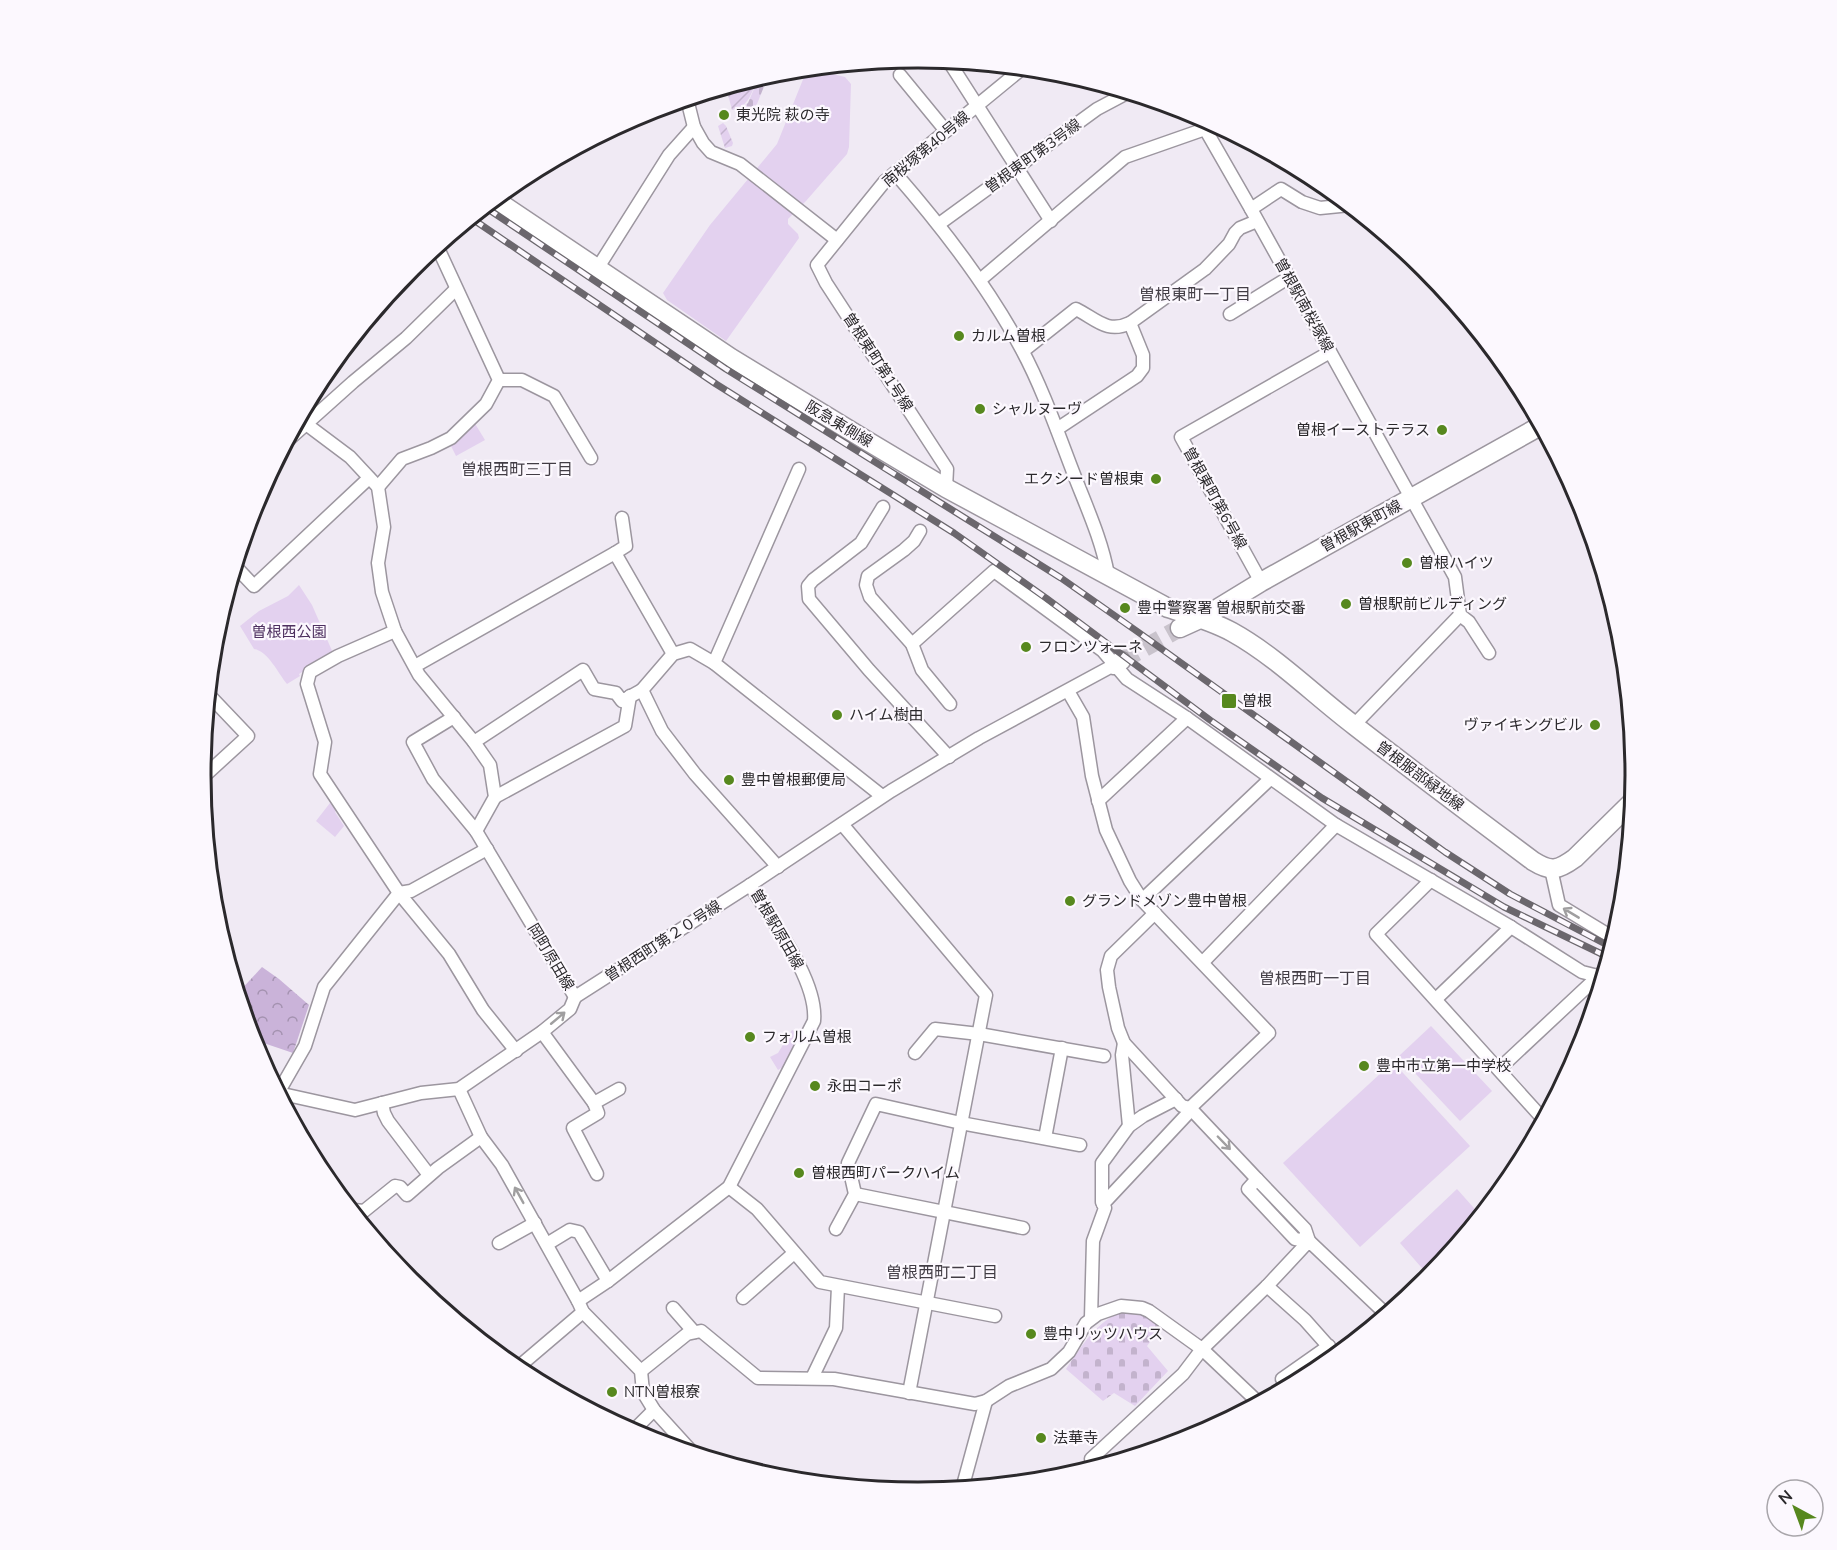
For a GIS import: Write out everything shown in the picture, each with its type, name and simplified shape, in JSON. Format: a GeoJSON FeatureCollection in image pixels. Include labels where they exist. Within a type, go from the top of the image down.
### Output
{"type":"FeatureCollection","features":[{"type":"Feature","properties":{"kind":"street"},"geometry":{"type":"LineString","coordinates":[[954,69],[1051,221]]}},
{"type":"Feature","properties":{"kind":"street"},"geometry":{"type":"LineString","coordinates":[[900,75],[946,131]]}},
{"type":"Feature","properties":{"kind":"street","name":"南桜塚第40号線"},"geometry":{"type":"LineString","coordinates":[[837,240],[885,181],[1015,75]]}},
{"type":"Feature","properties":{"kind":"street","name":"曽根東町第3号線"},"geometry":{"type":"LineString","coordinates":[[939,224],[1097,109],[1119,97]]}},
{"type":"Feature","properties":{"kind":"street"},"geometry":{"type":"LineString","coordinates":[[689,106],[694,127],[711,152],[740,164],[837,240]]}},
{"type":"Feature","properties":{"kind":"street"},"geometry":{"type":"LineString","coordinates":[[597,269],[669,155],[694,127]]}},
{"type":"Feature","properties":{"kind":"street"},"geometry":{"type":"LineString","coordinates":[[980,280],[1125,157],[1205,129]]}},
{"type":"Feature","properties":{"kind":"street","name":"曽根駅南桜塚線"},"geometry":{"type":"LineString","coordinates":[[1205,129],[1455,577],[1460,615]]}},
{"type":"Feature","properties":{"kind":"street"},"geometry":{"type":"LineString","coordinates":[[895,173],[939,224],[980,280],[1023,351],[1057,429],[1104,552],[1108,575]]}},
{"type":"Feature","properties":{"kind":"street"},"geometry":{"type":"LineString","coordinates":[[1251,209],[1281,189],[1302,202],[1320,208],[1338,206]]}},
{"type":"Feature","properties":{"kind":"street","name":"阪急東側線"},"geometry":{"type":"LineString","coordinates":[[502,204],[731,358],[946,488],[1168,608],[1202,618]]}},
{"type":"Feature","properties":{"kind":"street"},"geometry":{"type":"LineString","coordinates":[[1023,351],[1076,309],[1112,329],[1130,323],[1205,269],[1229,244],[1234,233],[1240,228],[1257,221]]}},
{"type":"Feature","properties":{"kind":"street","name":"曽根東町第1号線"},"geometry":{"type":"LineString","coordinates":[[837,240],[818,265],[826,283],[947,469],[946,488]]}},
{"type":"Feature","properties":{"kind":"street"},"geometry":{"type":"LineString","coordinates":[[440,254],[499,380]]}},
{"type":"Feature","properties":{"kind":"street"},"geometry":{"type":"LineString","coordinates":[[1230,314],[1288,278]]}},
{"type":"Feature","properties":{"kind":"street"},"geometry":{"type":"LineString","coordinates":[[310,415],[406,338],[456,290]]}},
{"type":"Feature","properties":{"kind":"street"},"geometry":{"type":"LineString","coordinates":[[1057,429],[1137,376],[1143,368],[1143,355],[1130,323]]}},
{"type":"Feature","properties":{"kind":"street","name":"曽根東町第6号線"},"geometry":{"type":"LineString","coordinates":[[1261,582],[1181,437],[1330,352]]}},
{"type":"Feature","properties":{"kind":"street"},"geometry":{"type":"LineString","coordinates":[[499,380],[522,380],[554,396],[591,458]]}},
{"type":"Feature","properties":{"kind":"street"},"geometry":{"type":"LineString","coordinates":[[241,573],[254,586],[402,459],[451,438],[486,405],[499,380]]}},
{"type":"Feature","properties":{"kind":"street"},"geometry":{"type":"LineString","coordinates":[[305,422],[350,457],[373,482],[384,527],[378,563],[382,592],[395,631],[419,675],[490,765],[495,796]]}},
{"type":"Feature","properties":{"kind":"street","name":"曽根駅東町線"},"geometry":{"type":"LineString","coordinates":[[1180,628],[1202,618],[1261,582],[1535,429]]}},
{"type":"Feature","properties":{"kind":"street"},"geometry":{"type":"LineString","coordinates":[[714,663],[800,469]]}},
{"type":"Feature","properties":{"kind":"street"},"geometry":{"type":"LineString","coordinates":[[883,507],[861,543],[807,586],[809,599],[869,670],[949,757]]}},
{"type":"Feature","properties":{"kind":"street"},"geometry":{"type":"LineString","coordinates":[[415,666],[626,546],[622,518]]}},
{"type":"Feature","properties":{"kind":"street"},"geometry":{"type":"LineString","coordinates":[[920,531],[914,541],[904,550],[868,576],[866,585],[870,597],[912,644],[922,670],[950,704]]}},
{"type":"Feature","properties":{"kind":"street"},"geometry":{"type":"LineString","coordinates":[[615,553],[673,654]]}},
{"type":"Feature","properties":{"kind":"street"},"geometry":{"type":"LineString","coordinates":[[912,644],[994,571],[1118,663],[1127,680],[1187,718],[1336,825],[1511,927],[1582,972],[1598,972]]}},
{"type":"Feature","properties":{"kind":"street"},"geometry":{"type":"LineString","coordinates":[[1354,725],[1460,615],[1468,622],[1489,653]]}},
{"type":"Feature","properties":{"kind":"street","name":"曽根服部緑地線"},"geometry":{"type":"LineString","coordinates":[[1202,618],[1231,631],[1273,657],[1305,687],[1354,725],[1533,861],[1551,870]]}},
{"type":"Feature","properties":{"kind":"street"},"geometry":{"type":"LineString","coordinates":[[395,631],[338,656],[310,672],[307,684],[325,742],[320,774],[399,893],[449,954],[483,1010],[516,1051]]}},
{"type":"Feature","properties":{"kind":"street"},"geometry":{"type":"LineString","coordinates":[[474,742],[583,670],[594,690],[616,693],[622,701],[642,690],[673,654],[690,649],[714,663],[882,796]]}},
{"type":"Feature","properties":{"kind":"street","name":"曽根駅原田線"},"geometry":{"type":"LineString","coordinates":[[523,1362],[608,1281],[729,1187],[814,1021],[815,1013],[809,988],[801,968],[750,885],[882,796],[979,738],[1118,663]]}},
{"type":"Feature","properties":{"kind":"street"},"geometry":{"type":"LineString","coordinates":[[642,690],[663,731],[695,774],[777,867]]}},
{"type":"Feature","properties":{"kind":"street"},"geometry":{"type":"LineString","coordinates":[[1068,691],[1083,717],[1098,801],[1106,830],[1142,900],[1269,1033],[1191,1109],[1103,1204]]}},
{"type":"Feature","properties":{"kind":"street"},"geometry":{"type":"LineString","coordinates":[[476,831],[495,796],[625,726],[630,696]]}},
{"type":"Feature","properties":{"kind":"street"},"geometry":{"type":"LineString","coordinates":[[211,770],[248,736],[215,702]]}},
{"type":"Feature","properties":{"kind":"street","name":"岡町原田線"},"geometry":{"type":"LineString","coordinates":[[454,717],[413,742],[433,779],[476,831],[575,997],[570,1009],[542,1032],[459,1089]]}},
{"type":"Feature","properties":{"kind":"street"},"geometry":{"type":"LineString","coordinates":[[1098,801],[1187,718]]}},
{"type":"Feature","properties":{"kind":"street"},"geometry":{"type":"LineString","coordinates":[[1142,900],[1270,779]]}},
{"type":"Feature","properties":{"kind":"street"},"geometry":{"type":"LineString","coordinates":[[1607,934],[1558,905],[1551,870],[1564,866],[1575,858],[1625,809]]}},
{"type":"Feature","properties":{"kind":"street"},"geometry":{"type":"LineString","coordinates":[[842,824],[986,995],[909,1393]]}},
{"type":"Feature","properties":{"kind":"street"},"geometry":{"type":"LineString","coordinates":[[1203,962],[1336,825]]}},
{"type":"Feature","properties":{"kind":"street"},"geometry":{"type":"LineString","coordinates":[[283,1085],[305,1046],[324,987],[399,893],[411,891],[487,849]]}},
{"type":"Feature","properties":{"kind":"street"},"geometry":{"type":"LineString","coordinates":[[1431,880],[1376,934],[1539,1114]]}},
{"type":"Feature","properties":{"kind":"street","name":"曽根西町第２０号線"},"geometry":{"type":"LineString","coordinates":[[575,997],[750,885]]}},
{"type":"Feature","properties":{"kind":"street"},"geometry":{"type":"LineString","coordinates":[[1155,913],[1111,956],[1107,970],[1118,1028],[1124,1043],[1182,1106],[1191,1109],[1257,1179],[1248,1189],[1295,1239],[1309,1241],[1382,1310]]}},
{"type":"Feature","properties":{"kind":"street"},"geometry":{"type":"LineString","coordinates":[[1436,999],[1511,927]]}},
{"type":"Feature","properties":{"kind":"street"},"geometry":{"type":"LineString","coordinates":[[1499,1069],[1596,978]]}},
{"type":"Feature","properties":{"kind":"street"},"geometry":{"type":"LineString","coordinates":[[915,1053],[935,1029],[979,1034],[1104,1056]]}},
{"type":"Feature","properties":{"kind":"street"},"geometry":{"type":"LineString","coordinates":[[542,1032],[594,1103],[597,1113],[573,1128],[597,1174]]}},
{"type":"Feature","properties":{"kind":"street"},"geometry":{"type":"LineString","coordinates":[[1124,1043],[1122,1055],[1129,1126]]}},
{"type":"Feature","properties":{"kind":"street"},"geometry":{"type":"LineString","coordinates":[[1045,1138],[1062,1048]]}},
{"type":"Feature","properties":{"kind":"street"},"geometry":{"type":"LineString","coordinates":[[288,1095],[355,1110],[421,1093],[459,1089],[481,1137],[502,1165],[580,1307],[641,1371],[643,1392],[654,1410],[683,1442]]}},
{"type":"Feature","properties":{"kind":"street"},"geometry":{"type":"LineString","coordinates":[[594,1103],[619,1089]]}},
{"type":"Feature","properties":{"kind":"street"},"geometry":{"type":"LineString","coordinates":[[1091,1318],[1093,1241],[1105,1208],[1102,1162],[1129,1126],[1176,1099]]}},
{"type":"Feature","properties":{"kind":"street"},"geometry":{"type":"LineString","coordinates":[[382,1103],[388,1121],[429,1175]]}},
{"type":"Feature","properties":{"kind":"street"},"geometry":{"type":"LineString","coordinates":[[836,1229],[855,1194],[848,1163],[876,1104],[961,1123],[1080,1145]]}},
{"type":"Feature","properties":{"kind":"street"},"geometry":{"type":"LineString","coordinates":[[361,1211],[364,1211],[395,1186],[400,1187],[407,1195],[429,1175],[481,1137]]}},
{"type":"Feature","properties":{"kind":"street"},"geometry":{"type":"LineString","coordinates":[[729,1187],[757,1209],[820,1282],[995,1316]]}},
{"type":"Feature","properties":{"kind":"street"},"geometry":{"type":"LineString","coordinates":[[855,1194],[1023,1228]]}},
{"type":"Feature","properties":{"kind":"street"},"geometry":{"type":"LineString","coordinates":[[499,1243],[535,1223]]}},
{"type":"Feature","properties":{"kind":"street"},"geometry":{"type":"LineString","coordinates":[[547,1244],[570,1230],[579,1232],[608,1281]]}},
{"type":"Feature","properties":{"kind":"street"},"geometry":{"type":"LineString","coordinates":[[1091,1459],[1183,1374],[1202,1349],[1267,1286],[1309,1241]]}},
{"type":"Feature","properties":{"kind":"street"},"geometry":{"type":"LineString","coordinates":[[743,1298],[794,1253]]}},
{"type":"Feature","properties":{"kind":"street"},"geometry":{"type":"LineString","coordinates":[[1267,1286],[1305,1320],[1331,1349]]}},
{"type":"Feature","properties":{"kind":"street"},"geometry":{"type":"LineString","coordinates":[[812,1378],[836,1328],[838,1287]]}},
{"type":"Feature","properties":{"kind":"street"},"geometry":{"type":"LineString","coordinates":[[641,1371],[687,1334],[701,1331],[759,1378],[834,1379],[975,1404],[986,1401],[1009,1386],[1051,1369],[1069,1352],[1091,1318],[1121,1306],[1149,1311],[1202,1349],[1254,1398]]}},
{"type":"Feature","properties":{"kind":"street"},"geometry":{"type":"LineString","coordinates":[[673,1308],[694,1332]]}},
{"type":"Feature","properties":{"kind":"street"},"geometry":{"type":"LineString","coordinates":[[1282,1379],[1315,1361]]}},
{"type":"Feature","properties":{"kind":"street"},"geometry":{"type":"LineString","coordinates":[[964,1481],[986,1401]]}},
{"type":"Feature","properties":{"kind":"street"},"geometry":{"type":"LineString","coordinates":[[639,1425],[654,1410]]}},
{"type":"Feature","properties":{"kind":"green space"},"geometry":{"type":"Polygon","coordinates":[[[831,74],[845,77],[851,84],[847,154],[788,219],[788,224],[799,238],[726,341],[667,300],[663,293],[710,225],[777,144],[804,77],[831,74]]]}},
{"type":"Feature","properties":{"kind":"green space"},"geometry":{"type":"Polygon","coordinates":[[[765,85],[757,104],[743,116],[739,110],[748,103],[755,87],[765,85]]]}},
{"type":"Feature","properties":{"kind":"green space"},"geometry":{"type":"Polygon","coordinates":[[[754,87],[746,102],[738,109],[732,110],[728,94],[754,87]]]}},
{"type":"Feature","properties":{"kind":"green space"},"geometry":{"type":"Polygon","coordinates":[[[723,123],[733,143],[732,146],[725,148],[718,126],[723,123]]]}},
{"type":"Feature","properties":{"kind":"green space"},"geometry":{"type":"Polygon","coordinates":[[[474,422],[485,440],[456,456],[451,446],[474,422]]]}},
{"type":"Feature","properties":{"kind":"green space","name":"曽根西公園"},"geometry":{"type":"Polygon","coordinates":[[[299,585],[312,605],[333,653],[287,684],[268,658],[254,649],[240,626],[259,611],[288,596],[299,585]]]}},
{"type":"Feature","properties":{"kind":"green space"},"geometry":{"type":"Polygon","coordinates":[[[330,803],[337,809],[335,812],[344,826],[335,837],[316,821],[330,803]]]}},
{"type":"Feature","properties":{"kind":"green space"},"geometry":{"type":"Polygon","coordinates":[[[262,967],[309,1005],[293,1053],[264,1043],[244,986],[262,967]]]}},
{"type":"Feature","properties":{"kind":"green space"},"geometry":{"type":"Polygon","coordinates":[[[1431,1026],[1492,1091],[1460,1121],[1399,1056],[1431,1026]]]}},
{"type":"Feature","properties":{"kind":"green space"},"geometry":{"type":"Polygon","coordinates":[[[792,1030],[802,1034],[786,1065],[778,1070],[770,1057],[778,1053],[792,1030]]]}},
{"type":"Feature","properties":{"kind":"green space"},"geometry":{"type":"Polygon","coordinates":[[[1393,1062],[1470,1146],[1360,1247],[1283,1163],[1393,1062]]]}},
{"type":"Feature","properties":{"kind":"green space"},"geometry":{"type":"Polygon","coordinates":[[[1457,1189],[1476,1211],[1424,1270],[1400,1243],[1457,1189]]]}},
{"type":"Feature","properties":{"kind":"green space"},"geometry":{"type":"Polygon","coordinates":[[[1124,1311],[1138,1313],[1163,1325],[1147,1346],[1168,1371],[1135,1406],[1114,1393],[1103,1401],[1066,1369],[1084,1343],[1105,1321],[1124,1311]]]}},
{"type":"Feature","properties":{"kind":"tunnel"},"geometry":{"type":"LineString","coordinates":[[1121,661],[1180,628]]}},
{"type":"Feature","properties":{"kind":"railway"},"geometry":{"type":"LineString","coordinates":[[492,211],[726,369],[1061,578],[1445,852],[1510,894],[1605,944]]}},
{"type":"Feature","properties":{"kind":"railway"},"geometry":{"type":"LineString","coordinates":[[478,222],[716,384],[954,533],[1210,720],[1322,798],[1504,907],[1603,955]]}},
{"type":"Feature","properties":{"kind":"place","name":"東光院 萩の寺"},"geometry":{"type":"Point","coordinates":[724,115]}},
{"type":"Feature","properties":{"kind":"place","name":"カルム曽根"},"geometry":{"type":"Point","coordinates":[959,336]}},
{"type":"Feature","properties":{"kind":"place","name":"シャルヌーヴ"},"geometry":{"type":"Point","coordinates":[980,409]}},
{"type":"Feature","properties":{"kind":"place","name":"曽根イーストテラス"},"geometry":{"type":"Point","coordinates":[1442,430]}},
{"type":"Feature","properties":{"kind":"place","name":"エクシード曽根東"},"geometry":{"type":"Point","coordinates":[1156,479]}},
{"type":"Feature","properties":{"kind":"place","name":"曽根ハイツ"},"geometry":{"type":"Point","coordinates":[1407,563]}},
{"type":"Feature","properties":{"kind":"place","name":"曽根駅前ビルディング"},"geometry":{"type":"Point","coordinates":[1346,604]}},
{"type":"Feature","properties":{"kind":"place","name":"豊中警察署 曽根駅前交番"},"geometry":{"type":"Point","coordinates":[1125,608]}},
{"type":"Feature","properties":{"kind":"place","name":"フロンツォーネ"},"geometry":{"type":"Point","coordinates":[1026,647]}},
{"type":"Feature","properties":{"kind":"place","name":"曽根"},"geometry":{"type":"Point","coordinates":[1229,701]}},
{"type":"Feature","properties":{"kind":"place","name":"ハイム樹由"},"geometry":{"type":"Point","coordinates":[837,715]}},
{"type":"Feature","properties":{"kind":"place","name":"ヴァイキングビル"},"geometry":{"type":"Point","coordinates":[1595,725]}},
{"type":"Feature","properties":{"kind":"place","name":"豊中曽根郵便局"},"geometry":{"type":"Point","coordinates":[729,780]}},
{"type":"Feature","properties":{"kind":"place","name":"グランドメゾン豊中曽根"},"geometry":{"type":"Point","coordinates":[1070,901]}},
{"type":"Feature","properties":{"kind":"place","name":"フォルム曽根"},"geometry":{"type":"Point","coordinates":[750,1037]}},
{"type":"Feature","properties":{"kind":"place","name":"豊中市立第一中学校"},"geometry":{"type":"Point","coordinates":[1364,1066]}},
{"type":"Feature","properties":{"kind":"place","name":"永田コーポ"},"geometry":{"type":"Point","coordinates":[815,1086]}},
{"type":"Feature","properties":{"kind":"place","name":"曽根西町パークハイム"},"geometry":{"type":"Point","coordinates":[799,1173]}},
{"type":"Feature","properties":{"kind":"place","name":"豊中リッツハウス"},"geometry":{"type":"Point","coordinates":[1031,1334]}},
{"type":"Feature","properties":{"kind":"place","name":"NTN曽根寮"},"geometry":{"type":"Point","coordinates":[612,1392]}},
{"type":"Feature","properties":{"kind":"place","name":"法華寺"},"geometry":{"type":"Point","coordinates":[1041,1438]}},
{"type":"Feature","properties":{"kind":"district","name":"曽根東町一丁目"},"geometry":{"type":"Point","coordinates":[1195,295]}},
{"type":"Feature","properties":{"kind":"district","name":"曽根西町三丁目"},"geometry":{"type":"Point","coordinates":[517,470]}},
{"type":"Feature","properties":{"kind":"district","name":"曽根西町一丁目"},"geometry":{"type":"Point","coordinates":[1315,979]}},
{"type":"Feature","properties":{"kind":"district","name":"曽根西町二丁目"},"geometry":{"type":"Point","coordinates":[942,1273]}}]}
